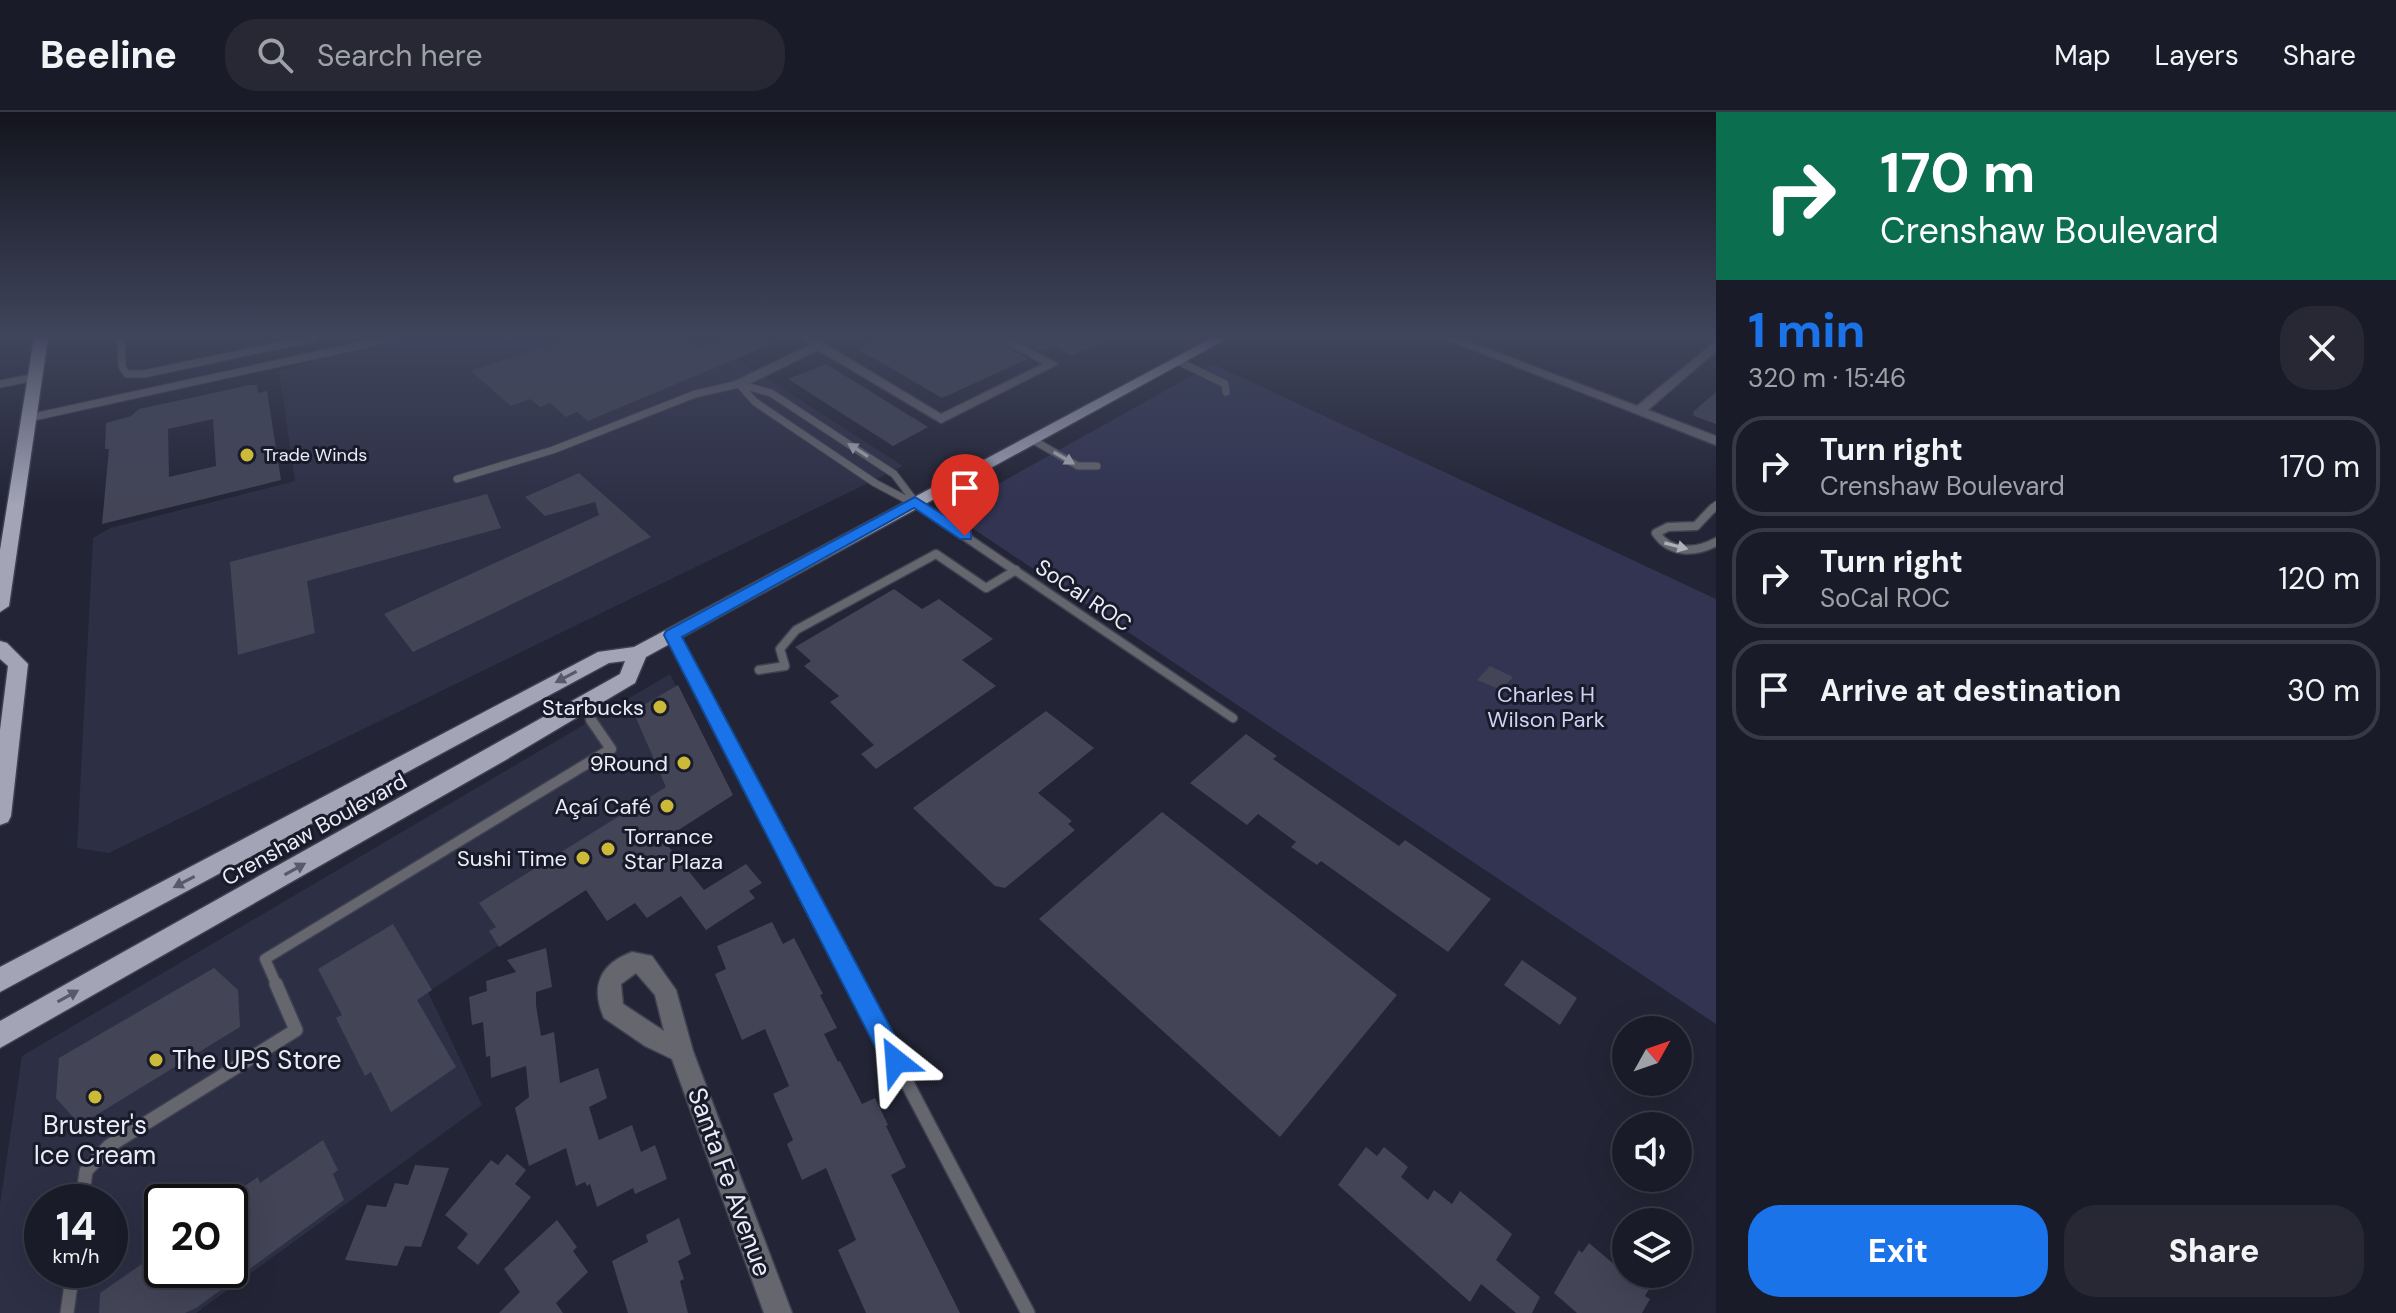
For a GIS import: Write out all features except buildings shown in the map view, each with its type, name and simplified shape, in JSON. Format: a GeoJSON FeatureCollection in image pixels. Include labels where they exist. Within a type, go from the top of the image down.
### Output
{"type":"FeatureCollection","features":[{"type":"Feature","properties":{"kind":"main road"},"geometry":{"type":"LineString","coordinates":[[0,606],[33,394]]}},
{"type":"Feature","properties":{"kind":"main road","name":"Crenshaw Boulevard"},"geometry":{"type":"LineString","coordinates":[[0,980],[605,657],[638,653],[1117,394]]}},
{"type":"Feature","properties":{"kind":"main road"},"geometry":{"type":"LineString","coordinates":[[0,648],[18,664],[0,816]]}},
{"type":"Feature","properties":{"kind":"main road","name":"Crenshaw Boulevard"},"geometry":{"type":"LineString","coordinates":[[0,1035],[582,706],[628,678],[638,653]]}},
{"type":"Feature","properties":{"kind":"street"},"geometry":{"type":"LineString","coordinates":[[900,394],[941,419],[991,394]]}},
{"type":"Feature","properties":{"kind":"street"},"geometry":{"type":"LineString","coordinates":[[1595,394],[1716,441]]}},
{"type":"Feature","properties":{"kind":"street"},"geometry":{"type":"LineString","coordinates":[[1639,411],[1659,394]]}},
{"type":"Feature","properties":{"kind":"street","name":"Santa Fe Avenue"},"geometry":{"type":"LineString","coordinates":[[681,1051],[778,1313]]}},
{"type":"Feature","properties":{"kind":"lane"},"geometry":{"type":"LineString","coordinates":[[29,418],[138,394]]}},
{"type":"Feature","properties":{"kind":"lane"},"geometry":{"type":"LineString","coordinates":[[457,479],[553,450],[695,394]]}},
{"type":"Feature","properties":{"kind":"lane"},"geometry":{"type":"LineString","coordinates":[[748,394],[755,402],[875,483],[915,502]]}},
{"type":"Feature","properties":{"kind":"lane"},"geometry":{"type":"LineString","coordinates":[[773,394],[894,474],[915,502]]}},
{"type":"Feature","properties":{"kind":"lane"},"geometry":{"type":"LineString","coordinates":[[1033,440],[1078,466],[1097,466]]}},
{"type":"Feature","properties":{"kind":"lane","name":"SoCal ROC"},"geometry":{"type":"LineString","coordinates":[[915,502],[1233,718]]}},
{"type":"Feature","properties":{"kind":"lane"},"geometry":{"type":"LineString","coordinates":[[1716,505],[1696,526],[1668,527],[1656,533],[1664,543],[1686,550],[1707,547],[1716,542]]}},
{"type":"Feature","properties":{"kind":"lane"},"geometry":{"type":"LineString","coordinates":[[759,670],[785,666],[780,649],[796,630],[936,554],[986,588],[1016,570]]}},
{"type":"Feature","properties":{"kind":"lane"},"geometry":{"type":"LineString","coordinates":[[672,635],[1028,1313]]}},
{"type":"Feature","properties":{"kind":"lane"},"geometry":{"type":"LineString","coordinates":[[84,1184],[86,1171],[109,1146],[296,1030],[265,959],[611,749],[582,706]]}},
{"type":"Feature","properties":{"kind":"lane"},"geometry":{"type":"LineString","coordinates":[[67,1313],[70,1288]]}},
{"type":"Feature","properties":{"kind":"shaded area"},"geometry":{"type":"Polygon","coordinates":[[[282,394],[791,394],[903,466],[109,853],[77,848],[93,538],[110,528],[295,481],[282,394]]]}},
{"type":"Feature","properties":{"kind":"shaded area"},"geometry":{"type":"Polygon","coordinates":[[[670,674],[729,794],[428,992],[482,1105],[248,1275],[248,1184],[144,1184],[144,1288],[230,1288],[196,1313],[0,1313],[0,1204],[22,1056],[670,674]]]}},
{"type":"Feature","properties":{"kind":"green space","name":"Charles H Wilson Park"},"geometry":{"type":"Polygon","coordinates":[[[1159,394],[1277,394],[1716,599],[1716,1024],[948,512],[1159,394]]]}},
{"type":"Feature","properties":{"kind":"place","name":"Trade Winds"},"geometry":{"type":"Point","coordinates":[247,455]}},
{"type":"Feature","properties":{"kind":"place","name":"Starbucks"},"geometry":{"type":"Point","coordinates":[660,707]}},
{"type":"Feature","properties":{"kind":"place","name":"9Round"},"geometry":{"type":"Point","coordinates":[684,763]}},
{"type":"Feature","properties":{"kind":"place","name":"Açaí Café"},"geometry":{"type":"Point","coordinates":[667,806]}},
{"type":"Feature","properties":{"kind":"place","name":"Torrance Star Plaza"},"geometry":{"type":"Point","coordinates":[608,849]}},
{"type":"Feature","properties":{"kind":"place","name":"Sushi Time"},"geometry":{"type":"Point","coordinates":[583,858]}},
{"type":"Feature","properties":{"kind":"place","name":"The UPS Store"},"geometry":{"type":"Point","coordinates":[156,1060]}},
{"type":"Feature","properties":{"kind":"place","name":"Bruster's Ice Cream"},"geometry":{"type":"Point","coordinates":[95,1097]}},
{"type":"Feature","properties":{"kind":"route"},"geometry":{"type":"LineString","coordinates":[[896,1061],[672,635],[915,502],[965,536]]}}]}
